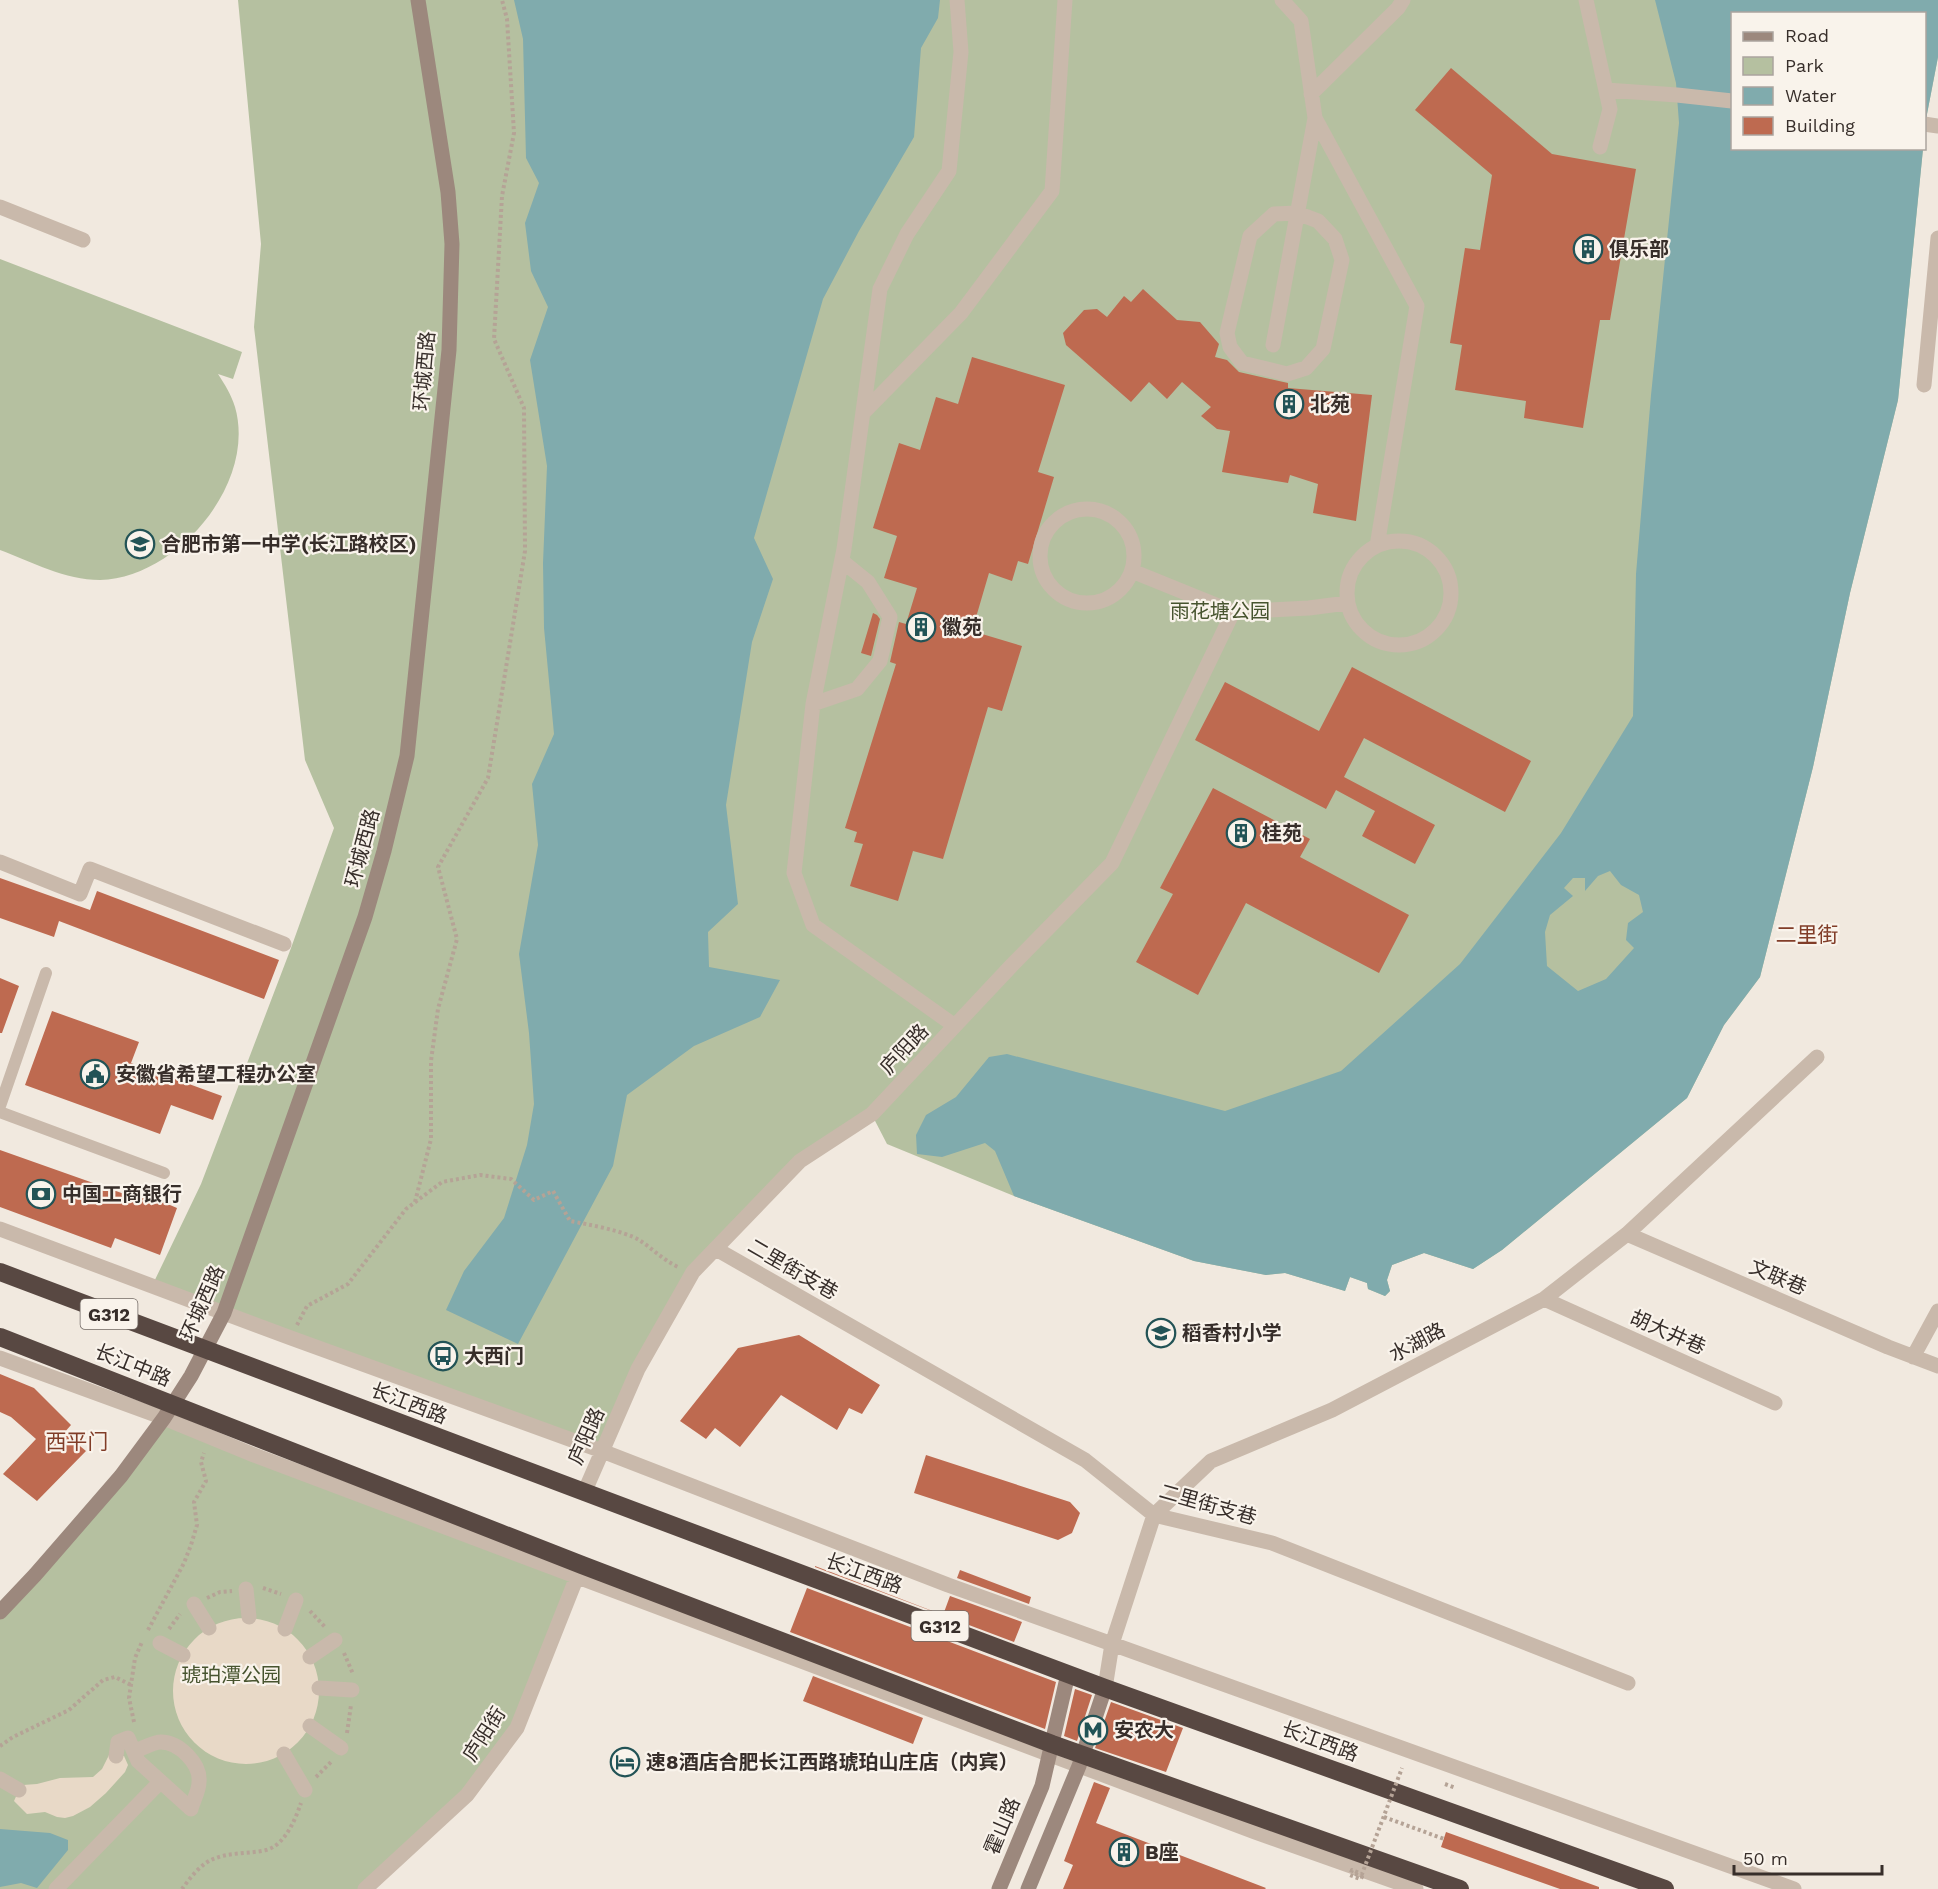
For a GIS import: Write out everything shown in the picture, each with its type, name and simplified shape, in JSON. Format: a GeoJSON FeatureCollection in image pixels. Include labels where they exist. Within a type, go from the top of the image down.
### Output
{"type":"FeatureCollection","features":[{"type":"Feature","properties":{"kind":"highway","name":"长江中路"},"geometry":{"type":"LineString","coordinates":[[0,1272],[211,1352]]}},
{"type":"Feature","properties":{"kind":"highway","name":"长江中路"},"geometry":{"type":"LineString","coordinates":[[0,1337],[173,1411]]}},
{"type":"Feature","properties":{"kind":"highway","name":"长江西路"},"geometry":{"type":"LineString","coordinates":[[211,1352],[1105,1688],[1665,1889]]}},
{"type":"Feature","properties":{"kind":"highway"},"geometry":{"type":"LineString","coordinates":[[173,1411],[580,1570],[1081,1761],[1460,1889]]}},
{"type":"Feature","properties":{"kind":"street","name":"环城西路"},"geometry":{"type":"LineString","coordinates":[[0,1612],[36,1575],[121,1476],[173,1411],[211,1352],[365,917],[384,851],[407,756],[448,350],[452,244],[448,192],[418,0]]}},
{"type":"Feature","properties":{"kind":"street"},"geometry":{"type":"LineString","coordinates":[[955,1026],[813,925],[794,873],[813,704],[842,561],[880,289],[907,234],[949,171],[961,52],[957,0]]}},
{"type":"Feature","properties":{"kind":"street"},"geometry":{"type":"LineString","coordinates":[[864,412],[961,313],[1052,191],[1065,0]]}},
{"type":"Feature","properties":{"kind":"street"},"geometry":{"type":"LineString","coordinates":[[1282,0],[1301,21],[1315,118],[1417,306],[1377,546]]}},
{"type":"Feature","properties":{"kind":"street"},"geometry":{"type":"LineString","coordinates":[[1311,94],[1398,8],[1403,0]]}},
{"type":"Feature","properties":{"kind":"street"},"geometry":{"type":"LineString","coordinates":[[1586,0],[1610,109],[1600,147]]}},
{"type":"Feature","properties":{"kind":"street"},"geometry":{"type":"LineString","coordinates":[[1605,90],[1731,101]]}},
{"type":"Feature","properties":{"kind":"street"},"geometry":{"type":"LineString","coordinates":[[1273,345],[1315,118]]}},
{"type":"Feature","properties":{"kind":"street"},"geometry":{"type":"LineString","coordinates":[[0,207],[83,240]]}},
{"type":"Feature","properties":{"kind":"street"},"geometry":{"type":"LineString","coordinates":[[1297,213],[1318,221],[1335,239],[1342,260],[1323,349],[1306,368],[1287,374],[1242,363],[1230,347],[1227,333],[1250,236],[1274,214],[1297,213]]}},
{"type":"Feature","properties":{"kind":"street"},"geometry":{"type":"LineString","coordinates":[[1924,385],[1938,238]]}},
{"type":"Feature","properties":{"kind":"street"},"geometry":{"type":"LineString","coordinates":[[1084,509],[1100,510],[1125,527],[1132,541],[1135,556],[1132,571],[1125,585],[1113,596],[1099,602],[1083,604],[1068,599],[1054,591],[1045,578],[1040,562],[1041,547],[1046,532],[1056,520],[1069,512],[1084,509]]}},
{"type":"Feature","properties":{"kind":"street"},"geometry":{"type":"LineString","coordinates":[[1394,541],[1411,542],[1427,549],[1440,560],[1449,575],[1452,592],[1450,610],[1442,625],[1429,637],[1413,645],[1396,646],[1379,642],[1364,633],[1353,619],[1347,603],[1347,585],[1352,569],[1363,555],[1377,546],[1394,541]]}},
{"type":"Feature","properties":{"kind":"street"},"geometry":{"type":"LineString","coordinates":[[813,704],[857,689],[880,661],[890,617],[868,582],[842,561]]}},
{"type":"Feature","properties":{"kind":"street"},"geometry":{"type":"LineString","coordinates":[[1132,571],[1233,612],[1310,608],[1347,603]]}},
{"type":"Feature","properties":{"kind":"street","name":"庐阳路"},"geometry":{"type":"LineString","coordinates":[[584,1493],[638,1369],[693,1272],[800,1161],[872,1114],[1112,863],[1233,612]]}},
{"type":"Feature","properties":{"kind":"street"},"geometry":{"type":"LineString","coordinates":[[0,862],[80,894],[90,869],[284,944]]}},
{"type":"Feature","properties":{"kind":"street","name":"水湖路"},"geometry":{"type":"LineString","coordinates":[[1105,1688],[1112,1644],[1154,1515],[1212,1461],[1332,1410],[1544,1299],[1627,1234],[1817,1057]]}},
{"type":"Feature","properties":{"kind":"street"},"geometry":{"type":"LineString","coordinates":[[0,1229],[602,1451],[948,1585],[1794,1889]]}},
{"type":"Feature","properties":{"kind":"street","name":"文联巷"},"geometry":{"type":"LineString","coordinates":[[1627,1234],[1938,1366]]}},
{"type":"Feature","properties":{"kind":"street","name":"二里街支巷"},"geometry":{"type":"LineString","coordinates":[[716,1249],[1085,1460],[1154,1515],[1272,1543],[1628,1683]]}},
{"type":"Feature","properties":{"kind":"street","name":"胡大井巷"},"geometry":{"type":"LineString","coordinates":[[1544,1299],[1775,1403]]}},
{"type":"Feature","properties":{"kind":"street"},"geometry":{"type":"LineString","coordinates":[[1913,1357],[1938,1311]]}},
{"type":"Feature","properties":{"kind":"street"},"geometry":{"type":"LineString","coordinates":[[0,1358],[173,1411],[210,1438],[580,1570]]}},
{"type":"Feature","properties":{"kind":"street","name":"庐阳街"},"geometry":{"type":"LineString","coordinates":[[365,1889],[467,1794],[517,1728],[580,1570]]}},
{"type":"Feature","properties":{"kind":"street"},"geometry":{"type":"LineString","coordinates":[[246,1589],[249,1617]]}},
{"type":"Feature","properties":{"kind":"street"},"geometry":{"type":"LineString","coordinates":[[285,1629],[296,1600]]}},
{"type":"Feature","properties":{"kind":"street"},"geometry":{"type":"LineString","coordinates":[[194,1604],[209,1628]]}},
{"type":"Feature","properties":{"kind":"street"},"geometry":{"type":"LineString","coordinates":[[310,1656],[335,1640]]}},
{"type":"Feature","properties":{"kind":"street"},"geometry":{"type":"LineString","coordinates":[[160,1643],[183,1655]]}},
{"type":"Feature","properties":{"kind":"street","name":"霍山路"},"geometry":{"type":"LineString","coordinates":[[999,1889],[1042,1786],[1068,1674]]}},
{"type":"Feature","properties":{"kind":"street"},"geometry":{"type":"LineString","coordinates":[[319,1688],[352,1690]]}},
{"type":"Feature","properties":{"kind":"street"},"geometry":{"type":"LineString","coordinates":[[1028,1889],[1081,1761],[1105,1688]]}},
{"type":"Feature","properties":{"kind":"street"},"geometry":{"type":"LineString","coordinates":[[310,1726],[341,1748]]}},
{"type":"Feature","properties":{"kind":"street"},"geometry":{"type":"LineString","coordinates":[[116,1756],[118,1742],[128,1738],[139,1750],[138,1761],[190,1809],[199,1784],[198,1771],[189,1746],[159,1742],[139,1750]]}},
{"type":"Feature","properties":{"kind":"street"},"geometry":{"type":"LineString","coordinates":[[284,1754],[305,1790]]}},
{"type":"Feature","properties":{"kind":"street"},"geometry":{"type":"LineString","coordinates":[[1081,1761],[1255,1832],[1416,1889]]}},
{"type":"Feature","properties":{"kind":"street"},"geometry":{"type":"LineString","coordinates":[[0,1779],[19,1790]]}},
{"type":"Feature","properties":{"kind":"street"},"geometry":{"type":"LineString","coordinates":[[56,1889],[160,1782]]}},
{"type":"Feature","properties":{"kind":"lane"},"geometry":{"type":"LineString","coordinates":[[0,1106],[46,973]]}},
{"type":"Feature","properties":{"kind":"lane"},"geometry":{"type":"LineString","coordinates":[[0,1112],[164,1173]]}},
{"type":"Feature","properties":{"kind":"path"},"geometry":{"type":"LineString","coordinates":[[415,1202],[431,1139],[431,1060],[438,1009],[457,939],[438,867],[488,778],[525,551],[524,408],[494,339],[502,196],[514,134],[507,19],[502,0]]}},
{"type":"Feature","properties":{"kind":"path"},"geometry":{"type":"LineString","coordinates":[[291,1338],[307,1306],[348,1284],[406,1209],[442,1182],[480,1175],[511,1179],[534,1200],[553,1191],[570,1221],[637,1239],[667,1262],[693,1272]]}},
{"type":"Feature","properties":{"kind":"path"},"geometry":{"type":"LineString","coordinates":[[139,1750],[129,1698],[135,1659],[153,1618],[184,1563],[191,1545],[197,1525],[194,1502],[206,1481],[201,1462],[210,1438]]}},
{"type":"Feature","properties":{"kind":"path"},"geometry":{"type":"LineString","coordinates":[[160,1643],[180,1614],[194,1604],[220,1592],[262,1587],[302,1602],[327,1629],[344,1653],[353,1672],[348,1727],[341,1748],[305,1790],[296,1818],[280,1843],[268,1850],[214,1858],[192,1875],[182,1889]]}},
{"type":"Feature","properties":{"kind":"path"},"geometry":{"type":"LineString","coordinates":[[0,1746],[13,1737],[69,1710],[104,1680],[115,1677],[131,1685]]}},
{"type":"Feature","properties":{"kind":"path"},"geometry":{"type":"LineString","coordinates":[[1355,1874],[1362,1877],[1360,1879],[1350,1875],[1352,1870],[1362,1874],[1402,1768]]}},
{"type":"Feature","properties":{"kind":"path"},"geometry":{"type":"LineString","coordinates":[[1384,1817],[1444,1839]]}},
{"type":"Feature","properties":{"kind":"green space","name":"雨花塘公园"},"geometry":{"type":"Polygon","coordinates":[[[238,0],[1938,0],[1938,57],[1926,124],[1926,12],[1731,12],[1731,150],[1923,150],[1898,400],[1850,593],[1813,767],[1760,977],[1724,1025],[1687,1098],[1502,1250],[1473,1269],[1424,1253],[1392,1265],[1387,1280],[1390,1291],[1385,1296],[1368,1289],[1367,1283],[1350,1277],[1345,1291],[1285,1273],[1266,1275],[1194,1261],[1014,1196],[887,1144],[872,1115],[800,1161],[693,1272],[602,1451],[152,1286],[201,1184],[334,828],[305,760],[254,327],[261,244],[238,0]]]}},
{"type":"Feature","properties":{"kind":"green space"},"geometry":{"type":"Polygon","coordinates":[[[0,259],[242,352],[233,379],[218,374],[235,407],[239,436],[234,466],[222,495],[205,521],[182,544],[157,563],[129,575],[100,580],[87,579],[49,570],[0,550],[0,259]]]}},
{"type":"Feature","properties":{"kind":"green space","name":"琥珀潭公园"},"geometry":{"type":"Polygon","coordinates":[[[164,1418],[577,1576],[517,1728],[467,1795],[365,1889],[0,1889],[0,1612],[164,1418]]]}},
{"type":"Feature","properties":{"kind":"shaded area"},"geometry":{"type":"Polygon","coordinates":[[[246,1618],[274,1624],[297,1640],[313,1663],[319,1691],[313,1719],[297,1742],[274,1758],[246,1764],[218,1758],[195,1742],[179,1719],[173,1691],[179,1663],[195,1640],[218,1624],[246,1618]]]}},
{"type":"Feature","properties":{"kind":"shaded area"},"geometry":{"type":"Polygon","coordinates":[[[109,1755],[124,1756],[128,1765],[125,1772],[90,1807],[73,1816],[57,1817],[45,1812],[27,1814],[14,1801],[23,1785],[60,1778],[93,1777],[102,1769],[109,1755]]]}},
{"type":"Feature","properties":{"kind":"water"},"geometry":{"type":"Polygon","coordinates":[[[514,0],[940,0],[938,18],[921,48],[914,137],[859,231],[823,299],[754,538],[773,579],[752,642],[726,805],[738,904],[708,932],[709,967],[780,980],[760,1017],[694,1046],[627,1095],[613,1166],[518,1344],[446,1310],[464,1271],[504,1218],[527,1145],[534,1104],[529,1033],[519,954],[538,845],[532,784],[554,734],[544,628],[543,563],[547,466],[530,360],[548,307],[531,271],[525,223],[539,183],[526,158],[523,39],[514,0]]]}},
{"type":"Feature","properties":{"kind":"water"},"geometry":{"type":"Polygon","coordinates":[[[1655,0],[1938,0],[1938,57],[1926,124],[1926,12],[1731,12],[1731,150],[1923,150],[1898,400],[1850,593],[1813,767],[1760,977],[1724,1025],[1687,1098],[1502,1250],[1473,1269],[1424,1253],[1392,1265],[1387,1280],[1390,1291],[1385,1296],[1368,1289],[1367,1283],[1350,1277],[1345,1291],[1285,1273],[1266,1275],[1194,1261],[1014,1196],[995,1151],[985,1143],[942,1157],[917,1154],[916,1135],[926,1115],[956,1097],[989,1057],[1007,1054],[1225,1111],[1341,1071],[1460,964],[1561,833],[1633,716],[1636,574],[1651,395],[1679,123],[1676,83],[1655,0]],[[1610,871],[1598,876],[1585,891],[1585,878],[1573,878],[1564,888],[1573,896],[1550,915],[1545,932],[1547,966],[1578,991],[1606,979],[1634,948],[1626,940],[1628,923],[1643,912],[1639,895],[1621,885],[1610,871]]]}},
{"type":"Feature","properties":{"kind":"water"},"geometry":{"type":"Polygon","coordinates":[[[0,1829],[50,1833],[68,1840],[68,1850],[37,1888],[21,1883],[0,1887],[0,1829]]]}},
{"type":"Feature","properties":{"kind":"building","name":"俱乐部"},"geometry":{"type":"Polygon","coordinates":[[[1451,68],[1552,154],[1636,169],[1610,320],[1600,320],[1583,428],[1524,418],[1526,401],[1455,390],[1462,345],[1450,343],[1465,248],[1480,250],[1492,175],[1415,110],[1451,68]]]}},
{"type":"Feature","properties":{"kind":"building","name":"北苑"},"geometry":{"type":"Polygon","coordinates":[[[1143,289],[1177,320],[1200,322],[1219,344],[1215,357],[1227,360],[1239,372],[1288,383],[1288,388],[1372,395],[1356,521],[1313,513],[1318,484],[1290,475],[1288,483],[1222,472],[1230,431],[1217,429],[1201,416],[1211,407],[1182,382],[1167,399],[1149,382],[1131,402],[1066,345],[1063,333],[1084,310],[1097,309],[1107,317],[1124,296],[1131,302],[1143,289]]]}},
{"type":"Feature","properties":{"kind":"building","name":"徽苑"},"geometry":{"type":"Polygon","coordinates":[[[972,357],[1065,385],[1038,472],[1054,477],[1028,564],[1018,561],[1012,581],[989,573],[972,631],[1022,646],[1002,711],[988,707],[943,859],[913,851],[898,901],[850,886],[863,844],[854,842],[857,832],[845,828],[896,664],[890,662],[899,622],[906,624],[917,588],[884,578],[897,536],[873,528],[899,443],[920,450],[936,397],[958,404],[972,357]]]}},
{"type":"Feature","properties":{"kind":"building"},"geometry":{"type":"Polygon","coordinates":[[[873,613],[880,619],[871,656],[861,653],[873,613]]]}},
{"type":"Feature","properties":{"kind":"building"},"geometry":{"type":"Polygon","coordinates":[[[1352,667],[1531,761],[1505,812],[1364,738],[1344,777],[1435,825],[1415,864],[1362,836],[1375,811],[1336,790],[1326,809],[1195,740],[1225,682],[1319,731],[1352,667]]]}},
{"type":"Feature","properties":{"kind":"building"},"geometry":{"type":"Polygon","coordinates":[[[1213,788],[1310,839],[1300,857],[1409,915],[1379,973],[1246,903],[1198,995],[1136,962],[1173,894],[1160,888],[1213,788]]]}},
{"type":"Feature","properties":{"kind":"building"},"geometry":{"type":"Polygon","coordinates":[[[0,878],[90,910],[97,891],[279,960],[264,999],[59,921],[54,937],[0,918],[0,878]]]}},
{"type":"Feature","properties":{"kind":"building"},"geometry":{"type":"Polygon","coordinates":[[[0,978],[19,986],[2,1033],[0,1033],[0,978]]]}},
{"type":"Feature","properties":{"kind":"building","name":"安徽省希望工程办公室"},"geometry":{"type":"Polygon","coordinates":[[[52,1011],[139,1042],[131,1063],[222,1096],[213,1120],[171,1105],[160,1134],[25,1085],[52,1011]]]}},
{"type":"Feature","properties":{"kind":"building"},"geometry":{"type":"Polygon","coordinates":[[[0,1150],[130,1196],[132,1189],[177,1208],[160,1255],[115,1238],[111,1248],[0,1207],[0,1150]]]}},
{"type":"Feature","properties":{"kind":"building"},"geometry":{"type":"Polygon","coordinates":[[[799,1335],[880,1385],[862,1414],[849,1408],[837,1430],[781,1395],[740,1447],[715,1428],[706,1439],[680,1421],[738,1348],[799,1335]]]}},
{"type":"Feature","properties":{"kind":"building"},"geometry":{"type":"Polygon","coordinates":[[[0,1374],[34,1388],[71,1425],[64,1433],[86,1451],[37,1501],[3,1474],[36,1439],[11,1417],[0,1412],[0,1374]]]}},
{"type":"Feature","properties":{"kind":"building"},"geometry":{"type":"Polygon","coordinates":[[[926,1455],[1070,1502],[1080,1513],[1072,1533],[1058,1540],[914,1493],[926,1455]]]}},
{"type":"Feature","properties":{"kind":"building"},"geometry":{"type":"Polygon","coordinates":[[[815,1567],[943,1615],[950,1596],[1022,1622],[1014,1642],[815,1567]]]}},
{"type":"Feature","properties":{"kind":"building"},"geometry":{"type":"Polygon","coordinates":[[[960,1570],[1031,1597],[1029,1604],[957,1578],[960,1570]]]}},
{"type":"Feature","properties":{"kind":"building"},"geometry":{"type":"Polygon","coordinates":[[[807,1588],[1056,1682],[1045,1729],[790,1632],[807,1588]]]}},
{"type":"Feature","properties":{"kind":"building"},"geometry":{"type":"Polygon","coordinates":[[[813,1676],[923,1718],[913,1744],[803,1701],[813,1676]]]}},
{"type":"Feature","properties":{"kind":"building"},"geometry":{"type":"Polygon","coordinates":[[[1075,1689],[1092,1695],[1077,1741],[1064,1736],[1075,1689]]]}},
{"type":"Feature","properties":{"kind":"building"},"geometry":{"type":"Polygon","coordinates":[[[1111,1702],[1183,1728],[1166,1772],[1095,1748],[1111,1702]]]}},
{"type":"Feature","properties":{"kind":"building","name":"B座"},"geometry":{"type":"Polygon","coordinates":[[[1094,1782],[1110,1788],[1096,1823],[1266,1888],[1063,1889],[1073,1865],[1064,1861],[1094,1782]]]}},
{"type":"Feature","properties":{"kind":"building"},"geometry":{"type":"Polygon","coordinates":[[[1446,1832],[1599,1887],[1599,1889],[1560,1889],[1441,1847],[1446,1832]]]}},
{"type":"Feature","properties":{"kind":"place","name":"俱乐部"},"geometry":{"type":"Point","coordinates":[1588,249]}},
{"type":"Feature","properties":{"kind":"place","name":"北苑"},"geometry":{"type":"Point","coordinates":[1289,404]}},
{"type":"Feature","properties":{"kind":"place","name":"合肥市第一中学(长江路校区)"},"geometry":{"type":"Point","coordinates":[140,544]}},
{"type":"Feature","properties":{"kind":"place","name":"徽苑"},"geometry":{"type":"Point","coordinates":[921,627]}},
{"type":"Feature","properties":{"kind":"place","name":"桂苑"},"geometry":{"type":"Point","coordinates":[1241,833]}},
{"type":"Feature","properties":{"kind":"place","name":"安徽省希望工程办公室"},"geometry":{"type":"Point","coordinates":[95,1074]}},
{"type":"Feature","properties":{"kind":"place","name":"中国工商银行"},"geometry":{"type":"Point","coordinates":[41,1194]}},
{"type":"Feature","properties":{"kind":"place","name":"稻香村小学"},"geometry":{"type":"Point","coordinates":[1161,1333]}},
{"type":"Feature","properties":{"kind":"place","name":"大西门"},"geometry":{"type":"Point","coordinates":[443,1356]}},
{"type":"Feature","properties":{"kind":"place","name":"安农大"},"geometry":{"type":"Point","coordinates":[1093,1730]}},
{"type":"Feature","properties":{"kind":"place","name":"速8酒店合肥长江西路琥珀山庄店（内宾）"},"geometry":{"type":"Point","coordinates":[625,1762]}},
{"type":"Feature","properties":{"kind":"place","name":"B座"},"geometry":{"type":"Point","coordinates":[1124,1852]}},
{"type":"Feature","properties":{"kind":"district","name":"二里街"},"geometry":{"type":"Point","coordinates":[1807,934]}},
{"type":"Feature","properties":{"kind":"district","name":"西平门"},"geometry":{"type":"Point","coordinates":[77,1441]}}]}
